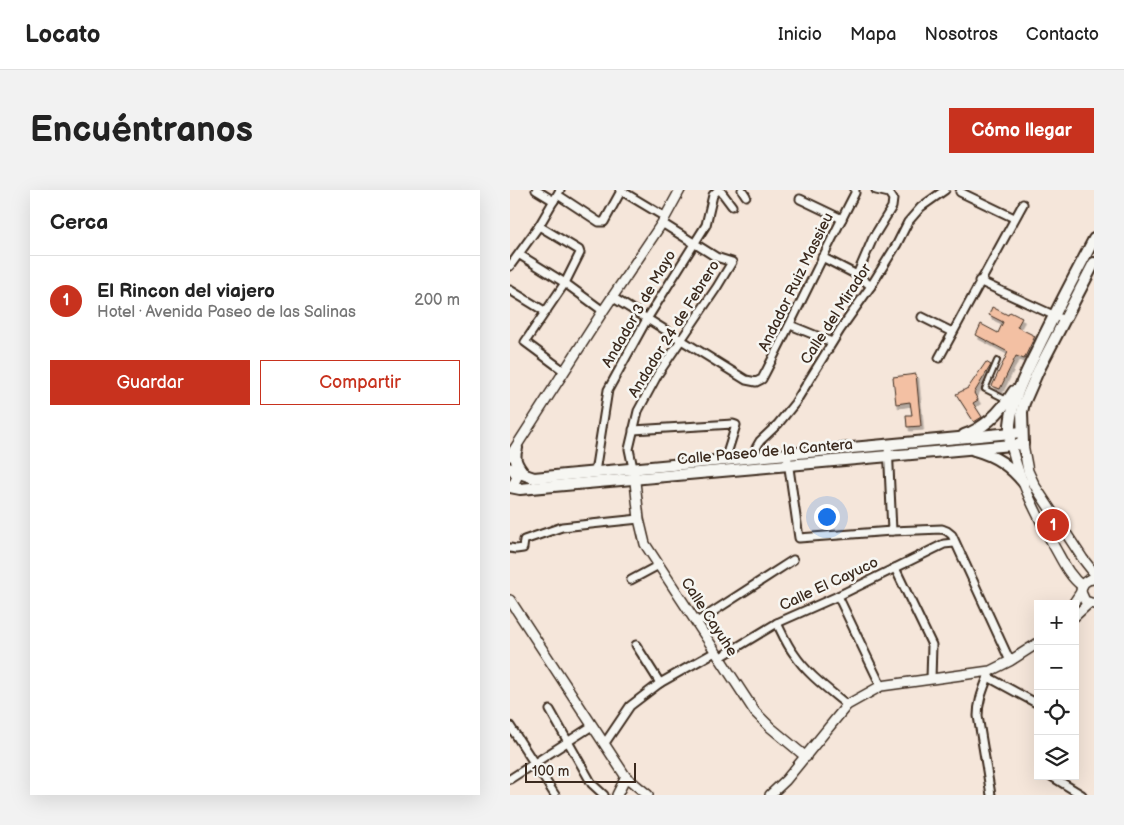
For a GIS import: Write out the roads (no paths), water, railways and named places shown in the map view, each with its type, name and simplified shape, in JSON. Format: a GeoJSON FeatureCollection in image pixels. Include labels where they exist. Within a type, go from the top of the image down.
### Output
{"type":"FeatureCollection","features":[{"type":"Feature","properties":{"kind":"main road"},"geometry":{"type":"LineString","coordinates":[[946,440],[969,433],[1016,402],[1024,378],[1094,239]]}},
{"type":"Feature","properties":{"kind":"main road"},"geometry":{"type":"LineString","coordinates":[[1011,445],[1012,410],[1064,320],[1094,263]]}},
{"type":"Feature","properties":{"kind":"main road"},"geometry":{"type":"LineString","coordinates":[[1016,402],[1022,412],[1023,444]]}},
{"type":"Feature","properties":{"kind":"main road","name":"Calle Paseo de la Cantera"},"geometry":{"type":"LineString","coordinates":[[516,471],[534,478],[1022,432]]}},
{"type":"Feature","properties":{"kind":"main road","name":"Calle Paseo de la Cantera"},"geometry":{"type":"LineString","coordinates":[[512,489],[635,480],[1023,444]]}},
{"type":"Feature","properties":{"kind":"main road"},"geometry":{"type":"LineString","coordinates":[[516,471],[514,455],[517,448]]}},
{"type":"Feature","properties":{"kind":"main road"},"geometry":{"type":"LineString","coordinates":[[968,449],[985,453],[1002,461],[1024,483]]}},
{"type":"Feature","properties":{"kind":"street"},"geometry":{"type":"LineString","coordinates":[[536,190],[557,195],[599,222],[604,222],[621,190],[694,243]]}},
{"type":"Feature","properties":{"kind":"street"},"geometry":{"type":"LineString","coordinates":[[510,456],[664,220],[680,190]]}},
{"type":"Feature","properties":{"kind":"street"},"geometry":{"type":"LineString","coordinates":[[719,190],[732,206]]}},
{"type":"Feature","properties":{"kind":"street","name":"Andador 3 de Mayo"},"geometry":{"type":"LineString","coordinates":[[595,472],[608,390],[647,318],[706,225],[713,195],[719,190]]}},
{"type":"Feature","properties":{"kind":"street","name":"Andador Ruiz Massieu"},"geometry":{"type":"LineString","coordinates":[[682,340],[746,380],[756,382],[762,379],[855,194],[855,190]]}},
{"type":"Feature","properties":{"kind":"street"},"geometry":{"type":"LineString","coordinates":[[857,275],[873,238],[892,207],[893,199],[889,193],[876,190]]}},
{"type":"Feature","properties":{"kind":"street","name":"Calle del Mirador"},"geometry":{"type":"LineString","coordinates":[[755,457],[756,448],[760,441],[778,424],[795,403],[832,342],[871,286],[908,222],[921,207],[945,190]]}},
{"type":"Feature","properties":{"kind":"street"},"geometry":{"type":"LineString","coordinates":[[960,192],[1014,218]]}},
{"type":"Feature","properties":{"kind":"street"},"geometry":{"type":"LineString","coordinates":[[510,266],[540,226],[557,195]]}},
{"type":"Feature","properties":{"kind":"street"},"geometry":{"type":"LineString","coordinates":[[800,199],[842,219]]}},
{"type":"Feature","properties":{"kind":"street"},"geometry":{"type":"LineString","coordinates":[[938,358],[1022,204]]}},
{"type":"Feature","properties":{"kind":"street"},"geometry":{"type":"LineString","coordinates":[[540,226],[579,250],[580,253],[565,283],[526,342],[564,371]]}},
{"type":"Feature","properties":{"kind":"street","name":"Andador 24 de Febrero"},"geometry":{"type":"LineString","coordinates":[[633,468],[628,449],[642,404],[658,374],[732,262],[716,257],[694,243]]}},
{"type":"Feature","properties":{"kind":"street"},"geometry":{"type":"LineString","coordinates":[[520,255],[565,283],[603,311]]}},
{"type":"Feature","properties":{"kind":"street"},"geometry":{"type":"LineString","coordinates":[[822,257],[857,275],[871,286]]}},
{"type":"Feature","properties":{"kind":"street"},"geometry":{"type":"LineString","coordinates":[[980,281],[1064,320]]}},
{"type":"Feature","properties":{"kind":"street"},"geometry":{"type":"LineString","coordinates":[[510,290],[546,312]]}},
{"type":"Feature","properties":{"kind":"street"},"geometry":{"type":"LineString","coordinates":[[612,297],[682,340]]}},
{"type":"Feature","properties":{"kind":"street"},"geometry":{"type":"LineString","coordinates":[[922,317],[952,332]]}},
{"type":"Feature","properties":{"kind":"street"},"geometry":{"type":"LineString","coordinates":[[790,325],[832,342]]}},
{"type":"Feature","properties":{"kind":"street"},"geometry":{"type":"LineString","coordinates":[[633,430],[733,424],[736,425],[725,460]]}},
{"type":"Feature","properties":{"kind":"street"},"geometry":{"type":"LineString","coordinates":[[1023,444],[1028,471],[1035,486],[1094,573]]}},
{"type":"Feature","properties":{"kind":"street"},"geometry":{"type":"LineString","coordinates":[[888,445],[892,531]]}},
{"type":"Feature","properties":{"kind":"street"},"geometry":{"type":"LineString","coordinates":[[1011,445],[1016,466],[1035,512],[1072,578],[1081,589],[1083,599],[1093,604],[1079,613]]}},
{"type":"Feature","properties":{"kind":"street"},"geometry":{"type":"LineString","coordinates":[[787,454],[799,538],[892,531],[942,529],[947,531],[952,535],[954,543],[1010,661]]}},
{"type":"Feature","properties":{"kind":"street","name":"Calle Cayuhe"},"geometry":{"type":"LineString","coordinates":[[633,468],[639,519],[645,544],[755,712],[806,757]]}},
{"type":"Feature","properties":{"kind":"street"},"geometry":{"type":"LineString","coordinates":[[512,489],[516,480],[516,471]]}},
{"type":"Feature","properties":{"kind":"street"},"geometry":{"type":"LineString","coordinates":[[510,548],[523,548],[524,540],[562,527],[639,519]]}},
{"type":"Feature","properties":{"kind":"street","name":"Calle El Cayuco"},"geometry":{"type":"LineString","coordinates":[[605,743],[630,706],[660,683],[777,623],[838,596],[944,544],[954,543]]}},
{"type":"Feature","properties":{"kind":"street"},"geometry":{"type":"LineString","coordinates":[[697,622],[793,560]]}},
{"type":"Feature","properties":{"kind":"street"},"geometry":{"type":"LineString","coordinates":[[631,580],[659,565]]}},
{"type":"Feature","properties":{"kind":"street"},"geometry":{"type":"LineString","coordinates":[[895,568],[932,645],[931,679]]}},
{"type":"Feature","properties":{"kind":"street"},"geometry":{"type":"LineString","coordinates":[[1075,600],[1086,581],[1094,579]]}},
{"type":"Feature","properties":{"kind":"street"},"geometry":{"type":"LineString","coordinates":[[838,596],[881,686]]}},
{"type":"Feature","properties":{"kind":"street"},"geometry":{"type":"LineString","coordinates":[[510,600],[626,777],[648,795]]}},
{"type":"Feature","properties":{"kind":"street"},"geometry":{"type":"LineString","coordinates":[[777,623],[792,652],[805,669],[819,683],[847,705]]}},
{"type":"Feature","properties":{"kind":"street"},"geometry":{"type":"LineString","coordinates":[[636,645],[660,683]]}},
{"type":"Feature","properties":{"kind":"street"},"geometry":{"type":"LineString","coordinates":[[770,795],[806,757],[847,705],[881,686],[892,683],[989,674],[1035,645]]}},
{"type":"Feature","properties":{"kind":"street"},"geometry":{"type":"LineString","coordinates":[[989,674],[1034,702]]}},
{"type":"Feature","properties":{"kind":"street"},"geometry":{"type":"LineString","coordinates":[[989,674],[980,701],[978,716],[991,795]]}},
{"type":"Feature","properties":{"kind":"street"},"geometry":{"type":"LineString","coordinates":[[550,710],[592,784],[604,795]]}},
{"type":"Feature","properties":{"kind":"street"},"geometry":{"type":"LineString","coordinates":[[510,726],[556,795]]}},
{"type":"Feature","properties":{"kind":"street"},"geometry":{"type":"LineString","coordinates":[[510,779],[533,762],[592,726]]}},
{"type":"Feature","properties":{"kind":"street"},"geometry":{"type":"LineString","coordinates":[[617,795],[626,777]]}},
{"type":"Feature","properties":{"kind":"street"},"geometry":{"type":"LineString","coordinates":[[1058,780],[1082,795]]}},
{"type":"Feature","properties":{"kind":"lane"},"geometry":{"type":"LineString","coordinates":[[997,361],[985,389],[1016,402]]}},
{"type":"Feature","properties":{"kind":"place","name":"El Rincon del viajero"},"geometry":{"type":"Point","coordinates":[1053,525]}}]}
